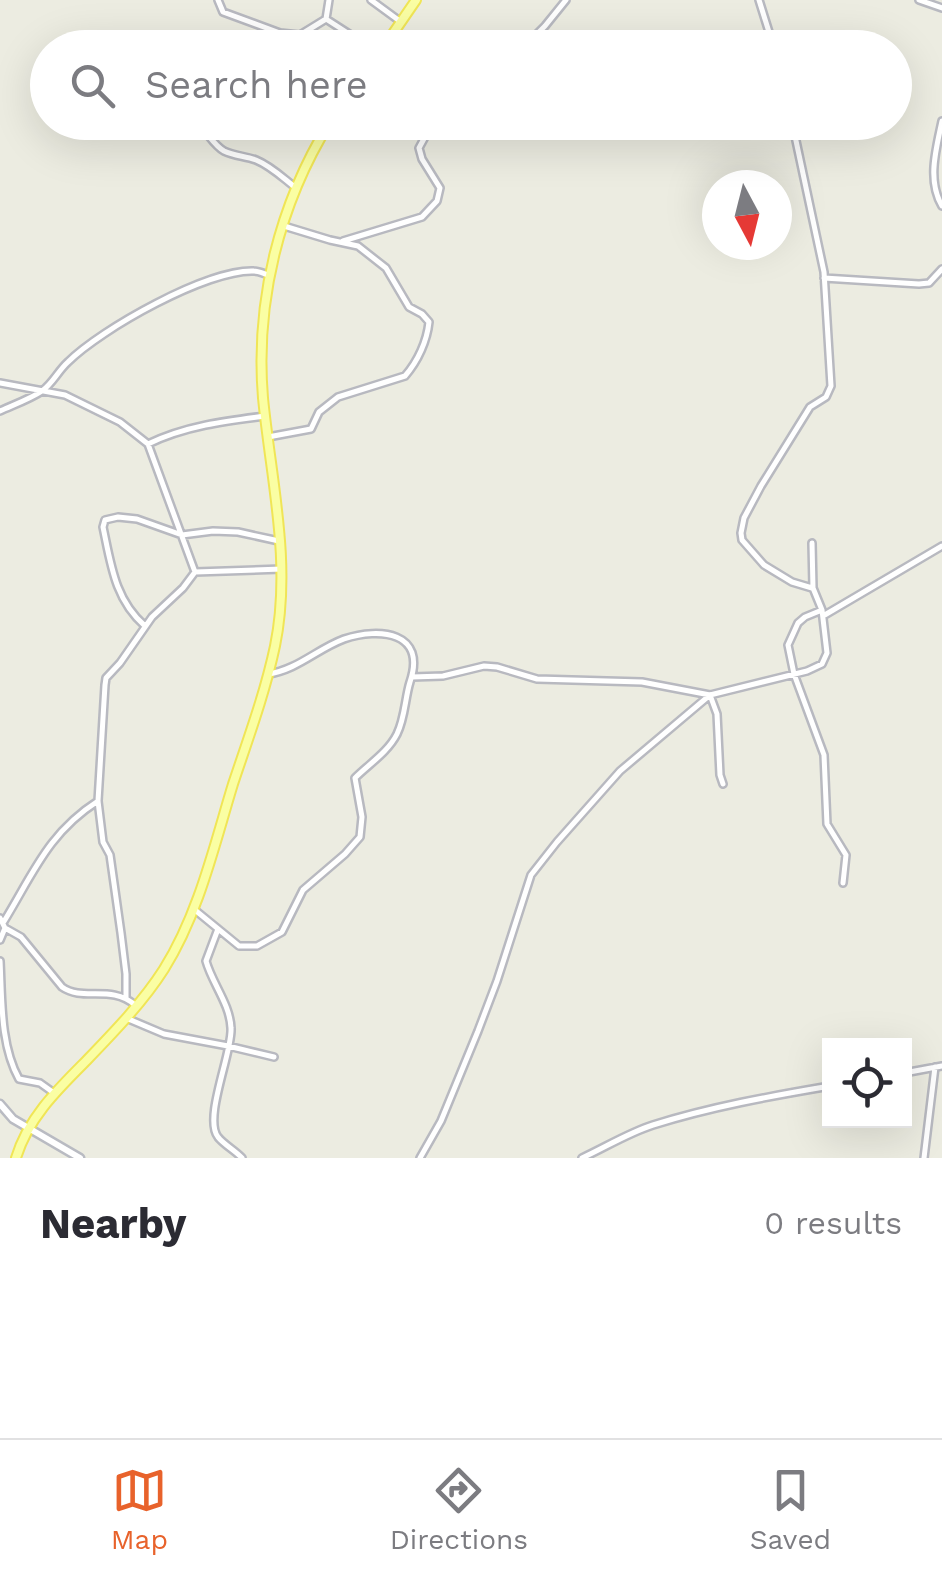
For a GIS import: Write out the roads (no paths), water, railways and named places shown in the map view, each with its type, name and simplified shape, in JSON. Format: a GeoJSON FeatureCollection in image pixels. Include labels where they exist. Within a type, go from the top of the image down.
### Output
{"type":"FeatureCollection","features":[{"type":"Feature","properties":{"kind":"main road"},"geometry":{"type":"LineString","coordinates":[[395,30],[416,0]]}},
{"type":"Feature","properties":{"kind":"main road"},"geometry":{"type":"LineString","coordinates":[[16,1158],[27,1128],[54,1093],[136,1006],[183,934],[268,674],[276,643],[282,569],[260,352],[264,300],[296,188],[321,140]]}},
{"type":"Feature","properties":{"kind":"street"},"geometry":{"type":"LineString","coordinates":[[218,0],[222,12],[272,30]]}},
{"type":"Feature","properties":{"kind":"street"},"geometry":{"type":"LineString","coordinates":[[308,30],[326,19],[330,0]]}},
{"type":"Feature","properties":{"kind":"street"},"geometry":{"type":"LineString","coordinates":[[372,0],[401,22]]}},
{"type":"Feature","properties":{"kind":"street"},"geometry":{"type":"LineString","coordinates":[[541,30],[566,0]]}},
{"type":"Feature","properties":{"kind":"street"},"geometry":{"type":"LineString","coordinates":[[758,0],[768,30]]}},
{"type":"Feature","properties":{"kind":"street"},"geometry":{"type":"LineString","coordinates":[[919,0],[942,8]]}},
{"type":"Feature","properties":{"kind":"street"},"geometry":{"type":"LineString","coordinates":[[326,19],[343,30]]}},
{"type":"Feature","properties":{"kind":"street"},"geometry":{"type":"LineString","coordinates":[[941,127],[934,184],[942,206]]}},
{"type":"Feature","properties":{"kind":"street"},"geometry":{"type":"LineString","coordinates":[[212,140],[227,153],[270,167],[296,188]]}},
{"type":"Feature","properties":{"kind":"street"},"geometry":{"type":"LineString","coordinates":[[340,242],[422,217],[438,201],[440,188],[422,159],[420,148],[424,140]]}},
{"type":"Feature","properties":{"kind":"street"},"geometry":{"type":"LineString","coordinates":[[796,140],[824,278],[831,386],[826,397],[810,408],[761,486],[741,532],[742,540],[764,564],[792,582],[813,588]]}},
{"type":"Feature","properties":{"kind":"street"},"geometry":{"type":"LineString","coordinates":[[268,437],[311,429],[319,412],[338,397],[405,376],[428,336],[429,322],[409,307],[386,268],[358,246],[284,226]]}},
{"type":"Feature","properties":{"kind":"street"},"geometry":{"type":"LineString","coordinates":[[824,278],[919,284],[929,283],[942,270]]}},
{"type":"Feature","properties":{"kind":"street"},"geometry":{"type":"LineString","coordinates":[[0,411],[42,391],[84,350],[167,298],[201,282],[235,274],[256,271],[269,275]]}},
{"type":"Feature","properties":{"kind":"street"},"geometry":{"type":"LineString","coordinates":[[0,383],[64,395],[120,422],[148,444],[196,572]]}},
{"type":"Feature","properties":{"kind":"street"},"geometry":{"type":"LineString","coordinates":[[148,444],[180,431],[266,416]]}},
{"type":"Feature","properties":{"kind":"street"},"geometry":{"type":"LineString","coordinates":[[145,626],[129,612],[116,583],[102,524],[105,520],[137,519],[182,535],[213,530],[281,541]]}},
{"type":"Feature","properties":{"kind":"street"},"geometry":{"type":"LineString","coordinates":[[412,677],[443,676],[484,666],[537,679],[642,682],[710,695],[819,666],[826,658],[823,613],[813,588],[812,543]]}},
{"type":"Feature","properties":{"kind":"street"},"geometry":{"type":"LineString","coordinates":[[843,884],[846,855],[827,824],[824,755],[794,674],[788,646],[793,631],[806,616],[823,613],[942,546]]}},
{"type":"Feature","properties":{"kind":"street"},"geometry":{"type":"LineString","coordinates":[[126,997],[110,855],[98,802],[106,678],[145,626],[196,572],[282,569]]}},
{"type":"Feature","properties":{"kind":"street"},"geometry":{"type":"LineString","coordinates":[[193,908],[239,946],[247,948],[282,932],[304,890],[360,837],[362,817],[355,778],[398,732],[415,666],[414,652],[401,638],[390,634],[344,639],[285,672],[268,674]]}},
{"type":"Feature","properties":{"kind":"street"},"geometry":{"type":"LineString","coordinates":[[710,695],[719,726],[720,774],[724,784]]}},
{"type":"Feature","properties":{"kind":"street"},"geometry":{"type":"LineString","coordinates":[[420,1158],[441,1120],[472,1046],[531,876],[620,771],[710,695]]}},
{"type":"Feature","properties":{"kind":"street"},"geometry":{"type":"LineString","coordinates":[[0,940],[3,923],[43,854],[74,816],[98,802]]}},
{"type":"Feature","properties":{"kind":"street"},"geometry":{"type":"LineString","coordinates":[[3,923],[21,937],[69,992],[126,997],[136,1006]]}},
{"type":"Feature","properties":{"kind":"street"},"geometry":{"type":"LineString","coordinates":[[218,929],[206,961],[232,1023],[214,1127],[218,1137],[242,1158]]}},
{"type":"Feature","properties":{"kind":"street"},"geometry":{"type":"LineString","coordinates":[[0,960],[4,1030],[15,1072],[19,1079],[40,1083],[54,1093]]}},
{"type":"Feature","properties":{"kind":"street"},"geometry":{"type":"LineString","coordinates":[[126,1018],[164,1034],[274,1057]]}},
{"type":"Feature","properties":{"kind":"street"},"geometry":{"type":"LineString","coordinates":[[912,1072],[938,1067],[924,1158]]}},
{"type":"Feature","properties":{"kind":"street"},"geometry":{"type":"LineString","coordinates":[[582,1158],[655,1124],[822,1088]]}},
{"type":"Feature","properties":{"kind":"street"},"geometry":{"type":"LineString","coordinates":[[0,1104],[13,1119],[80,1158]]}},
{"type":"Feature","properties":{"kind":"street"},"geometry":{"type":"LineString","coordinates":[[0,1118],[13,1119]]}}]}
